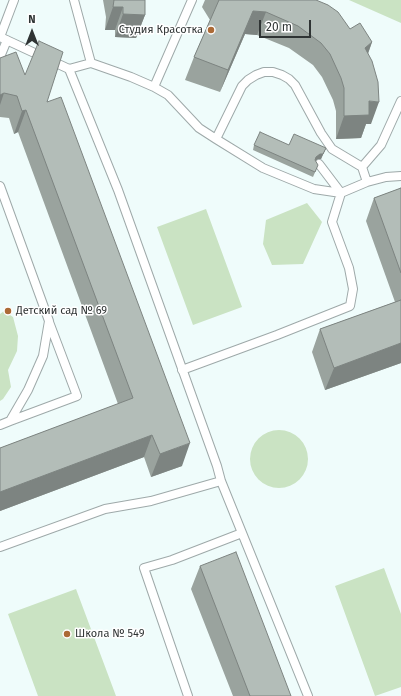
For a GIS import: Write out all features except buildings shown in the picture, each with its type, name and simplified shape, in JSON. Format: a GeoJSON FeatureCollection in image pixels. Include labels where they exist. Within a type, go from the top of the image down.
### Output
{"type":"FeatureCollection","features":[{"type":"Feature","properties":{"kind":"lane"},"geometry":{"type":"LineString","coordinates":[[0,57],[2,38],[14,0]]}},
{"type":"Feature","properties":{"kind":"lane"},"geometry":{"type":"LineString","coordinates":[[74,0],[91,63]]}},
{"type":"Feature","properties":{"kind":"lane"},"geometry":{"type":"LineString","coordinates":[[154,87],[190,1]]}},
{"type":"Feature","properties":{"kind":"lane"},"geometry":{"type":"LineString","coordinates":[[2,38],[69,69],[91,63],[154,87],[168,94],[199,128],[216,139],[263,168],[314,189],[341,193],[367,182],[386,177],[401,176]]}},
{"type":"Feature","properties":{"kind":"lane"},"geometry":{"type":"LineString","coordinates":[[69,69],[118,190],[221,480],[308,696]]}},
{"type":"Feature","properties":{"kind":"lane"},"geometry":{"type":"LineString","coordinates":[[216,139],[242,86],[256,75],[264,72],[273,72],[282,75],[296,85],[321,133],[332,149],[362,167],[367,182]]}},
{"type":"Feature","properties":{"kind":"lane"},"geometry":{"type":"LineString","coordinates":[[362,167],[381,145],[401,101]]}},
{"type":"Feature","properties":{"kind":"lane"},"geometry":{"type":"LineString","coordinates":[[319,164],[341,193]]}},
{"type":"Feature","properties":{"kind":"lane"},"geometry":{"type":"LineString","coordinates":[[0,186],[77,396],[0,425]]}},
{"type":"Feature","properties":{"kind":"lane"},"geometry":{"type":"LineString","coordinates":[[182,370],[350,306],[353,288],[349,268],[332,222],[341,193]]}},
{"type":"Feature","properties":{"kind":"lane"},"geometry":{"type":"LineString","coordinates":[[10,421],[28,390],[43,356],[49,321]]}},
{"type":"Feature","properties":{"kind":"lane"},"geometry":{"type":"LineString","coordinates":[[0,547],[105,509],[151,501],[221,480]]}},
{"type":"Feature","properties":{"kind":"lane"},"geometry":{"type":"LineString","coordinates":[[188,696],[144,568],[172,560],[242,533]]}},
{"type":"Feature","properties":{"kind":"green space"},"geometry":{"type":"Polygon","coordinates":[[[349,0],[401,0],[401,23],[349,0]]]}},
{"type":"Feature","properties":{"kind":"green space"},"geometry":{"type":"Polygon","coordinates":[[[307,203],[322,222],[303,264],[272,265],[263,244],[266,220],[307,203]]]}},
{"type":"Feature","properties":{"kind":"green space"},"geometry":{"type":"Polygon","coordinates":[[[206,209],[242,307],[193,325],[157,227],[206,209]]]}},
{"type":"Feature","properties":{"kind":"green space"},"geometry":{"type":"Polygon","coordinates":[[[4,311],[13,317],[18,336],[17,351],[8,370],[11,387],[0,401],[0,314],[4,311]]]}},
{"type":"Feature","properties":{"kind":"green space"},"geometry":{"type":"Polygon","coordinates":[[[273,430],[285,430],[300,438],[308,453],[308,465],[300,480],[285,488],[273,488],[258,480],[250,465],[250,453],[258,438],[273,430]]]}},
{"type":"Feature","properties":{"kind":"green space"},"geometry":{"type":"Polygon","coordinates":[[[384,568],[401,614],[401,687],[375,696],[335,586],[384,568]]]}},
{"type":"Feature","properties":{"kind":"green space"},"geometry":{"type":"Polygon","coordinates":[[[76,589],[116,696],[38,696],[8,614],[76,589]]]}},
{"type":"Feature","properties":{"kind":"place","name":"Студия Красотка"},"geometry":{"type":"Point","coordinates":[211,30]}},
{"type":"Feature","properties":{"kind":"place","name":"Детский сад № 69"},"geometry":{"type":"Point","coordinates":[8,311]}},
{"type":"Feature","properties":{"kind":"place","name":"Школа № 549"},"geometry":{"type":"Point","coordinates":[67,634]}}]}
